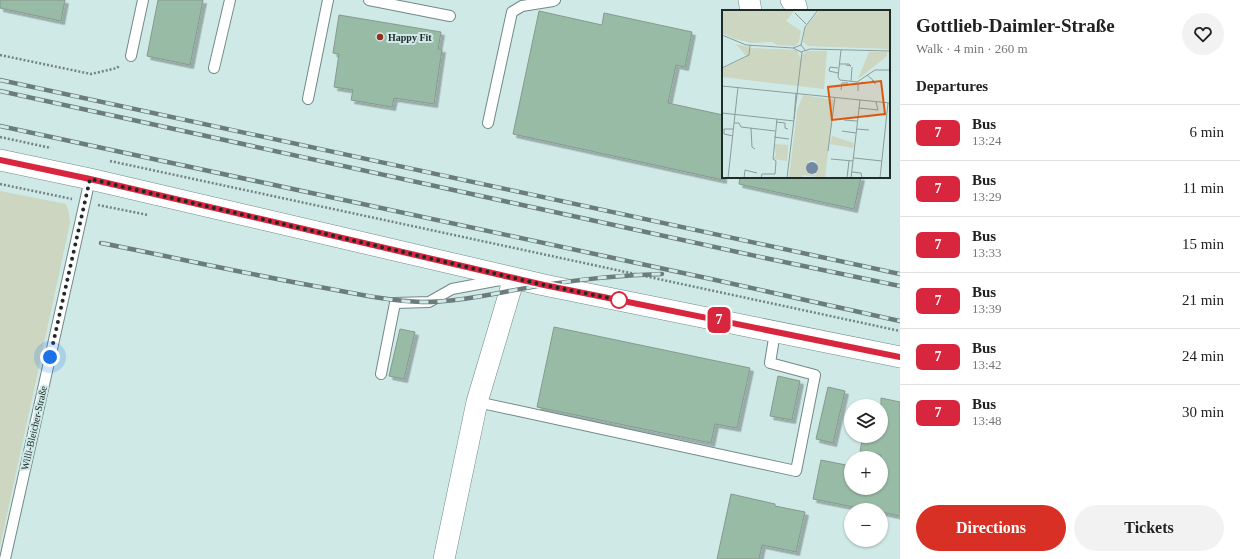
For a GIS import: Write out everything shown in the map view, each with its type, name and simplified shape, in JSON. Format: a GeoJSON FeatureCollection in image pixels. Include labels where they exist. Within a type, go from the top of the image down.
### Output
{"type":"FeatureCollection","features":[{"type":"Feature","properties":{"kind":"street"},"geometry":{"type":"LineString","coordinates":[[750,0],[751,10]]}},
{"type":"Feature","properties":{"kind":"street"},"geometry":{"type":"LineString","coordinates":[[791,0],[796,6],[797,10]]}},
{"type":"Feature","properties":{"kind":"street"},"geometry":{"type":"LineString","coordinates":[[0,160],[90,179],[544,285],[900,357]]}},
{"type":"Feature","properties":{"kind":"street"},"geometry":{"type":"LineString","coordinates":[[444,559],[477,402],[514,278]]}},
{"type":"Feature","properties":{"kind":"lane"},"geometry":{"type":"LineString","coordinates":[[131,56],[143,0]]}},
{"type":"Feature","properties":{"kind":"lane"},"geometry":{"type":"LineString","coordinates":[[214,68],[230,0]]}},
{"type":"Feature","properties":{"kind":"lane"},"geometry":{"type":"LineString","coordinates":[[308,99],[328,0]]}},
{"type":"Feature","properties":{"kind":"lane"},"geometry":{"type":"LineString","coordinates":[[369,0],[450,16]]}},
{"type":"Feature","properties":{"kind":"lane"},"geometry":{"type":"LineString","coordinates":[[488,123],[512,12],[522,6],[555,0]]}},
{"type":"Feature","properties":{"kind":"lane","name":"Willi-Bleicher-Straße"},"geometry":{"type":"LineString","coordinates":[[5,559],[90,179]]}},
{"type":"Feature","properties":{"kind":"lane"},"geometry":{"type":"LineString","coordinates":[[381,374],[395,303],[429,302],[452,289],[514,278]]}},
{"type":"Feature","properties":{"kind":"lane"},"geometry":{"type":"LineString","coordinates":[[477,402],[796,470],[815,375],[770,363],[775,332]]}},
{"type":"Feature","properties":{"kind":"path"},"geometry":{"type":"LineString","coordinates":[[0,55],[91,74],[117,68],[131,56]]}},
{"type":"Feature","properties":{"kind":"path"},"geometry":{"type":"LineString","coordinates":[[0,137],[57,150]]}},
{"type":"Feature","properties":{"kind":"path"},"geometry":{"type":"LineString","coordinates":[[104,160],[900,331]]}},
{"type":"Feature","properties":{"kind":"green space"},"geometry":{"type":"Polygon","coordinates":[[[0,191],[66,204],[70,223],[0,547],[0,191]]]}},
{"type":"Feature","properties":{"kind":"building"},"geometry":{"type":"Polygon","coordinates":[[[0,0],[65,0],[61,21],[0,8],[0,0]]]}},
{"type":"Feature","properties":{"kind":"building"},"geometry":{"type":"Polygon","coordinates":[[[158,0],[203,0],[190,65],[147,56],[158,0]]]}},
{"type":"Feature","properties":{"kind":"building"},"geometry":{"type":"Polygon","coordinates":[[[539,11],[602,25],[604,13],[692,32],[685,67],[676,65],[668,103],[722,115],[723,180],[513,134],[539,11]]]}},
{"type":"Feature","properties":{"kind":"building"},"geometry":{"type":"Polygon","coordinates":[[[339,15],[441,32],[438,49],[442,49],[434,104],[394,98],[392,107],[351,100],[353,90],[334,87],[339,54],[333,53],[339,15]]]}},
{"type":"Feature","properties":{"kind":"building"},"geometry":{"type":"Polygon","coordinates":[[[740,178],[861,178],[854,209],[739,184],[740,178]]]}},
{"type":"Feature","properties":{"kind":"building"},"geometry":{"type":"Polygon","coordinates":[[[554,327],[750,368],[737,428],[715,424],[711,443],[537,407],[554,327]]]}},
{"type":"Feature","properties":{"kind":"building"},"geometry":{"type":"Polygon","coordinates":[[[400,329],[415,332],[404,379],[389,376],[400,329]]]}},
{"type":"Feature","properties":{"kind":"building"},"geometry":{"type":"Polygon","coordinates":[[[778,376],[800,381],[792,420],[770,416],[778,376]]]}},
{"type":"Feature","properties":{"kind":"building"},"geometry":{"type":"Polygon","coordinates":[[[828,387],[845,391],[833,443],[816,439],[828,387]]]}},
{"type":"Feature","properties":{"kind":"building"},"geometry":{"type":"Polygon","coordinates":[[[888,399],[900,402],[900,516],[888,513],[888,503],[844,503],[844,505],[813,499],[821,460],[844,465],[844,495],[888,495],[888,451],[860,451],[862,443],[888,443],[888,399]]]}},
{"type":"Feature","properties":{"kind":"building"},"geometry":{"type":"Polygon","coordinates":[[[731,494],[775,504],[775,506],[805,512],[796,552],[762,545],[759,559],[717,559],[731,494]]]}},
{"type":"Feature","properties":{"kind":"railway"},"geometry":{"type":"LineString","coordinates":[[0,80],[900,274]]}},
{"type":"Feature","properties":{"kind":"railway"},"geometry":{"type":"LineString","coordinates":[[0,91],[765,258],[900,286]]}},
{"type":"Feature","properties":{"kind":"railway"},"geometry":{"type":"LineString","coordinates":[[0,126],[900,321]]}},
{"type":"Feature","properties":{"kind":"railway"},"geometry":{"type":"LineString","coordinates":[[101,243],[368,296],[422,302],[437,302],[483,296],[573,281],[617,276],[662,274]]}},
{"type":"Feature","properties":{"kind":"bus line","name":"7"},"geometry":{"type":"LineString","coordinates":[[0,160],[90,179],[544,285],[900,357]]}},
{"type":"Feature","properties":{"kind":"place","name":"Happy Fit"},"geometry":{"type":"Point","coordinates":[380,37]}},
{"type":"Feature","properties":{"kind":"route"},"geometry":{"type":"LineString","coordinates":[[50,357],[90,179],[544,285],[619,300]]}}]}
